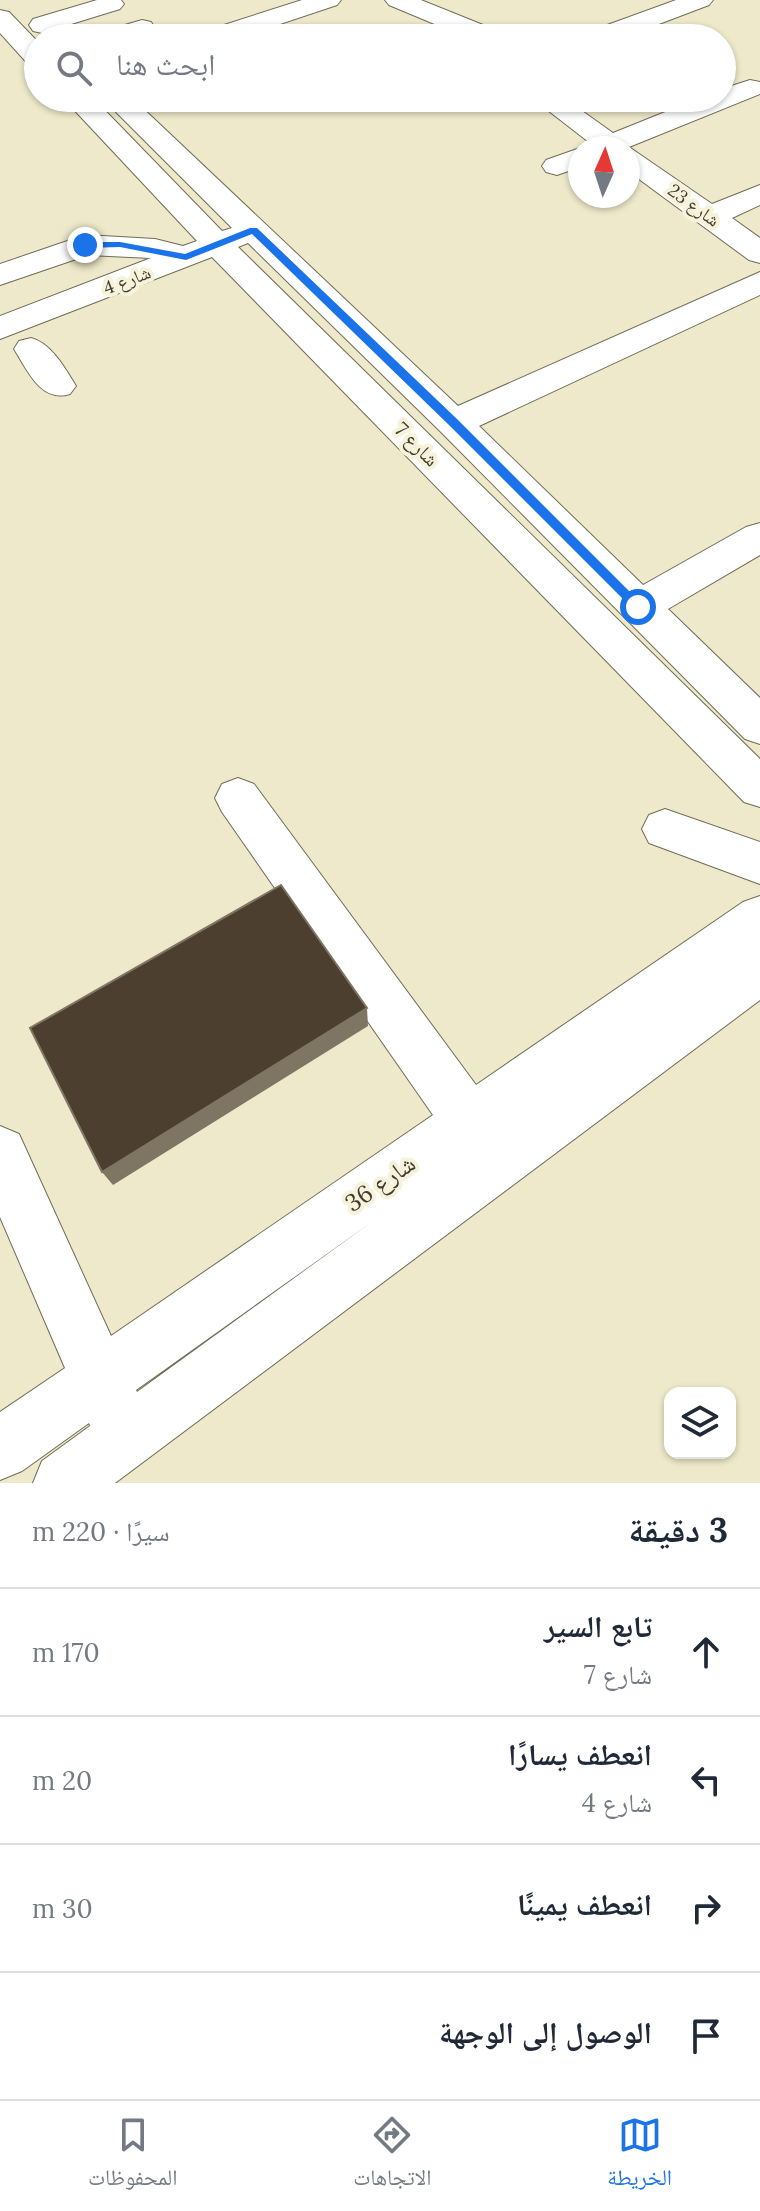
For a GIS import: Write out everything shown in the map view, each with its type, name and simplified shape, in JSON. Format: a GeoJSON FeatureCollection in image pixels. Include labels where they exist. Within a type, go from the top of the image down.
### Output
{"type":"FeatureCollection","features":[{"type":"Feature","properties":{"kind":"street"},"geometry":{"type":"LineString","coordinates":[[254,24],[328,0]]}},
{"type":"Feature","properties":{"kind":"street"},"geometry":{"type":"LineString","coordinates":[[398,0],[449,24]]}},
{"type":"Feature","properties":{"kind":"street"},"geometry":{"type":"LineString","coordinates":[[635,24],[700,0]]}},
{"type":"Feature","properties":{"kind":"street"},"geometry":{"type":"LineString","coordinates":[[469,3],[473,24]]}},
{"type":"Feature","properties":{"kind":"street"},"geometry":{"type":"LineString","coordinates":[[66,24],[111,4]]}},
{"type":"Feature","properties":{"kind":"street"},"geometry":{"type":"LineString","coordinates":[[5,17],[25,24]]}},
{"type":"Feature","properties":{"kind":"street"},"geometry":{"type":"LineString","coordinates":[[5,17],[24,41]]}},
{"type":"Feature","properties":{"kind":"street"},"geometry":{"type":"LineString","coordinates":[[736,94],[750,88]]}},
{"type":"Feature","properties":{"kind":"street","name":"شارع 7"},"geometry":{"type":"LineString","coordinates":[[89,112],[214,256],[760,788]]}},
{"type":"Feature","properties":{"kind":"street","name":"شارع 7"},"geometry":{"type":"LineString","coordinates":[[130,112],[454,423],[638,607],[754,709]]}},
{"type":"Feature","properties":{"kind":"street","name":"شارع 23"},"geometry":{"type":"LineString","coordinates":[[565,112],[597,136]]}},
{"type":"Feature","properties":{"kind":"street"},"geometry":{"type":"LineString","coordinates":[[640,137],[696,112]]}},
{"type":"Feature","properties":{"kind":"street","name":"شارع 23"},"geometry":{"type":"LineString","coordinates":[[640,167],[760,253]]}},
{"type":"Feature","properties":{"kind":"street"},"geometry":{"type":"LineString","coordinates":[[716,221],[760,194]]}},
{"type":"Feature","properties":{"kind":"street"},"geometry":{"type":"LineString","coordinates":[[716,221],[760,209]]}},
{"type":"Feature","properties":{"kind":"street","name":"شارع 4"},"geometry":{"type":"LineString","coordinates":[[15,355],[214,256],[253,230]]}},
{"type":"Feature","properties":{"kind":"street"},"geometry":{"type":"LineString","coordinates":[[0,275],[85,245],[120,245],[214,256]]}},
{"type":"Feature","properties":{"kind":"street","name":"شارع 4"},"geometry":{"type":"LineString","coordinates":[[0,328],[214,256]]}},
{"type":"Feature","properties":{"kind":"street"},"geometry":{"type":"LineString","coordinates":[[454,423],[760,282]]}},
{"type":"Feature","properties":{"kind":"street"},"geometry":{"type":"LineString","coordinates":[[15,355],[58,386]]}},
{"type":"Feature","properties":{"kind":"street"},"geometry":{"type":"LineString","coordinates":[[638,607],[760,537]]}},
{"type":"Feature","properties":{"kind":"street"},"geometry":{"type":"LineString","coordinates":[[238,798],[470,1121]]}},
{"type":"Feature","properties":{"kind":"street"},"geometry":{"type":"LineString","coordinates":[[665,829],[760,863]]}},
{"type":"Feature","properties":{"kind":"street","name":"شارع 36"},"geometry":{"type":"LineString","coordinates":[[0,1449],[760,918]]}},
{"type":"Feature","properties":{"kind":"street"},"geometry":{"type":"LineString","coordinates":[[64,1483],[760,970]]}},
{"type":"Feature","properties":{"kind":"street"},"geometry":{"type":"LineString","coordinates":[[0,1153],[126,1438]]}},
{"type":"Feature","properties":{"kind":"shaded area"},"geometry":{"type":"Polygon","coordinates":[[[0,0],[760,0],[760,1483],[0,1483],[0,0]]]}},
{"type":"Feature","properties":{"kind":"building"},"geometry":{"type":"Polygon","coordinates":[[[281,885],[367,1008],[102,1172],[30,1028],[281,885]]]}},
{"type":"Feature","properties":{"kind":"route"},"geometry":{"type":"LineString","coordinates":[[85,245],[155,249],[186,257],[253,230],[454,423],[638,607]]}}]}
